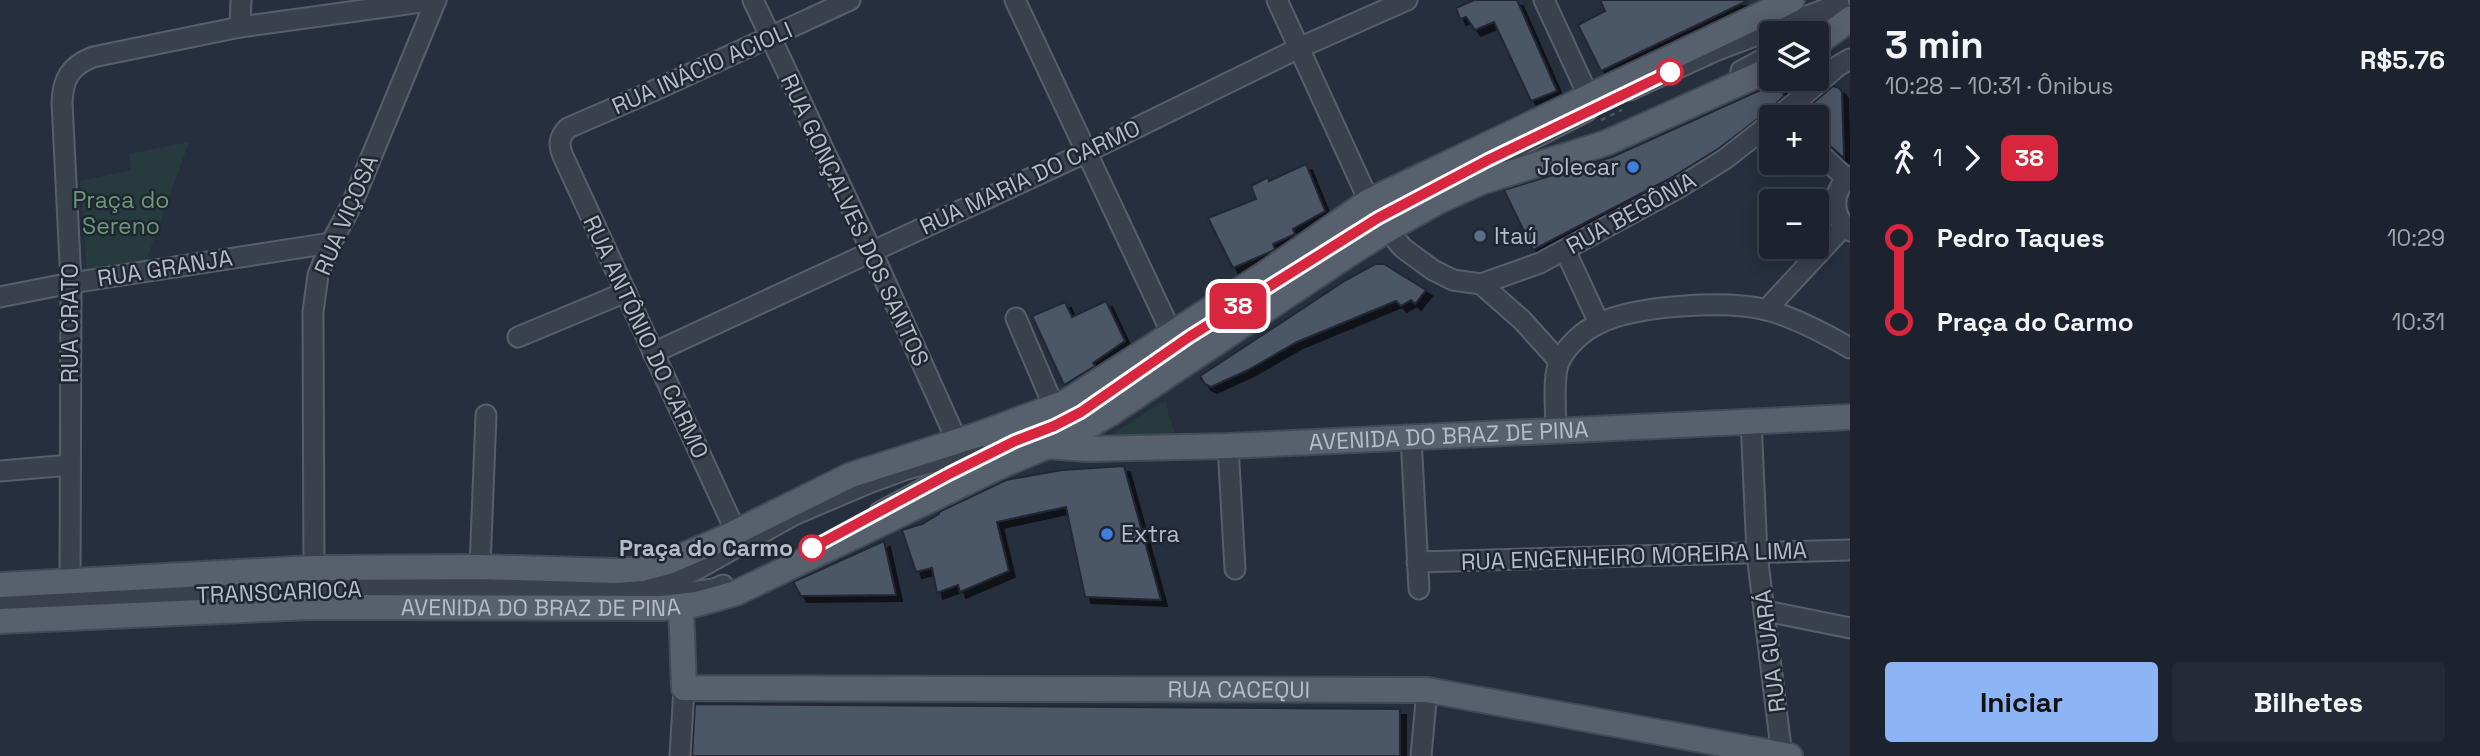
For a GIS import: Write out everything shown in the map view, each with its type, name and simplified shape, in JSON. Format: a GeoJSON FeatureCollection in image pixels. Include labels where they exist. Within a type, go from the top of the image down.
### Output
{"type":"FeatureCollection","features":[{"type":"Feature","properties":{"kind":"main road"},"geometry":{"type":"LineString","coordinates":[[968,437],[1054,407],[1080,394],[1172,334],[1588,95],[1757,8],[1792,0]]}},
{"type":"Feature","properties":{"kind":"main road"},"geometry":{"type":"LineString","coordinates":[[1829,28],[1845,8]]}},
{"type":"Feature","properties":{"kind":"main road"},"geometry":{"type":"LineString","coordinates":[[1047,446],[1111,413],[1378,216],[1606,143],[1759,74]]}},
{"type":"Feature","properties":{"kind":"main road","name":"AVENIDA DO BRAZ DE PINA"},"geometry":{"type":"LineString","coordinates":[[0,585],[314,568],[642,569],[691,554],[851,475],[968,437],[1087,449],[1228,446],[1850,417]]}},
{"type":"Feature","properties":{"kind":"main road","name":"AVENIDA DO BRAZ DE PINA"},"geometry":{"type":"LineString","coordinates":[[0,621],[300,607],[697,604],[736,593],[1047,446]]}},
{"type":"Feature","properties":{"kind":"main road"},"geometry":{"type":"LineString","coordinates":[[681,606],[684,688]]}},
{"type":"Feature","properties":{"kind":"main road","name":"RUA CACEQUI"},"geometry":{"type":"LineString","coordinates":[[684,688],[1427,690],[1785,755]]}},
{"type":"Feature","properties":{"kind":"street"},"geometry":{"type":"LineString","coordinates":[[241,0],[240,27],[436,0]]}},
{"type":"Feature","properties":{"kind":"street","name":"RUA VIÇOSA"},"geometry":{"type":"LineString","coordinates":[[314,568],[313,312],[318,275],[351,206],[436,0]]}},
{"type":"Feature","properties":{"kind":"street","name":"RUA GONÇALVES DOS SANTOS"},"geometry":{"type":"LineString","coordinates":[[753,0],[872,252],[968,437]]}},
{"type":"Feature","properties":{"kind":"street","name":"RUA INÁCIO ACIOLI"},"geometry":{"type":"LineString","coordinates":[[559,141],[561,134],[568,128],[850,0]]}},
{"type":"Feature","properties":{"kind":"street"},"geometry":{"type":"LineString","coordinates":[[1015,0],[1172,334]]}},
{"type":"Feature","properties":{"kind":"street"},"geometry":{"type":"LineString","coordinates":[[1277,0],[1378,216],[1404,248],[1433,270],[1453,280],[1481,284],[1522,320],[1559,361]]}},
{"type":"Feature","properties":{"kind":"street","name":"RUA MARIA DO CARMO"},"geometry":{"type":"LineString","coordinates":[[653,353],[1087,152],[1298,48],[1407,0]]}},
{"type":"Feature","properties":{"kind":"street"},"geometry":{"type":"LineString","coordinates":[[1544,0],[1588,95]]}},
{"type":"Feature","properties":{"kind":"street"},"geometry":{"type":"LineString","coordinates":[[1823,21],[1845,8]]}},
{"type":"Feature","properties":{"kind":"street","name":"TRANSCARIOCA"},"geometry":{"type":"LineString","coordinates":[[642,589],[694,571],[793,516],[869,483],[907,469],[1015,441],[1054,426],[1081,412],[1189,337],[1378,216],[1716,51],[1845,8]]}},
{"type":"Feature","properties":{"kind":"street","name":"RUA CRATO"},"geometry":{"type":"LineString","coordinates":[[70,580],[71,283],[62,102],[66,76],[72,69],[93,57],[240,27]]}},
{"type":"Feature","properties":{"kind":"street","name":"RUA BEGÔNIA"},"geometry":{"type":"LineString","coordinates":[[1792,105],[1850,59]]}},
{"type":"Feature","properties":{"kind":"street","name":"TRANSCARIOCA"},"geometry":{"type":"LineString","coordinates":[[1488,160],[1534,154],[1590,140],[1684,100],[1759,61]]}},
{"type":"Feature","properties":{"kind":"street","name":"RUA BEGÔNIA"},"geometry":{"type":"LineString","coordinates":[[1481,284],[1530,267],[1565,250],[1703,174],[1759,132]]}},
{"type":"Feature","properties":{"kind":"street","name":"RUA ANTÔNIO DO CARMO"},"geometry":{"type":"LineString","coordinates":[[559,141],[563,156],[736,532]]}},
{"type":"Feature","properties":{"kind":"street"},"geometry":{"type":"LineString","coordinates":[[1766,310],[1847,229],[1836,212],[1836,202],[1840,187],[1848,177],[1829,161]]}},
{"type":"Feature","properties":{"kind":"street","name":"RUA GRANJA"},"geometry":{"type":"LineString","coordinates":[[0,297],[71,283],[331,243]]}},
{"type":"Feature","properties":{"kind":"street"},"geometry":{"type":"LineString","coordinates":[[1565,250],[1599,323]]}},
{"type":"Feature","properties":{"kind":"street"},"geometry":{"type":"LineString","coordinates":[[517,338],[626,292]]}},
{"type":"Feature","properties":{"kind":"street"},"geometry":{"type":"LineString","coordinates":[[1556,429],[1556,374],[1559,361],[1584,332],[1599,323],[1654,310],[1691,305],[1766,310],[1822,332],[1850,348]]}},
{"type":"Feature","properties":{"kind":"street"},"geometry":{"type":"LineString","coordinates":[[1016,318],[1054,407]]}},
{"type":"Feature","properties":{"kind":"street"},"geometry":{"type":"LineString","coordinates":[[480,568],[486,415]]}},
{"type":"Feature","properties":{"kind":"street","name":"RUA GUARÁ"},"geometry":{"type":"LineString","coordinates":[[1751,420],[1757,554],[1785,755]]}},
{"type":"Feature","properties":{"kind":"street"},"geometry":{"type":"LineString","coordinates":[[1411,437],[1419,589]]}},
{"type":"Feature","properties":{"kind":"street","name":"TRANSCARIOCA"},"geometry":{"type":"LineString","coordinates":[[0,605],[265,591],[562,587],[686,593],[714,589],[812,548],[1015,441]]}},
{"type":"Feature","properties":{"kind":"street"},"geometry":{"type":"LineString","coordinates":[[1228,446],[1235,569]]}},
{"type":"Feature","properties":{"kind":"street"},"geometry":{"type":"LineString","coordinates":[[0,471],[70,465]]}},
{"type":"Feature","properties":{"kind":"street","name":"RUA ENGENHEIRO MOREIRA LIMA"},"geometry":{"type":"LineString","coordinates":[[1417,562],[1850,550]]}},
{"type":"Feature","properties":{"kind":"street"},"geometry":{"type":"LineString","coordinates":[[1766,611],[1850,628]]}},
{"type":"Feature","properties":{"kind":"street"},"geometry":{"type":"LineString","coordinates":[[680,756],[684,688]]}},
{"type":"Feature","properties":{"kind":"street"},"geometry":{"type":"LineString","coordinates":[[1421,756],[1427,690]]}},
{"type":"Feature","properties":{"kind":"green space","name":"Praça do Sereno"},"geometry":{"type":"Polygon","coordinates":[[[189,142],[146,261],[87,270],[80,181],[131,170],[129,154],[189,142]]]}},
{"type":"Feature","properties":{"kind":"green space"},"geometry":{"type":"Polygon","coordinates":[[[1167,402],[1176,437],[1111,444],[1110,436],[1160,403],[1167,402]]]}},
{"type":"Feature","properties":{"kind":"building"},"geometry":{"type":"Polygon","coordinates":[[[1474,0],[1517,0],[1557,91],[1531,101],[1494,22],[1475,30],[1466,17],[1460,19],[1456,8],[1474,0]]]}},
{"type":"Feature","properties":{"kind":"building"},"geometry":{"type":"Polygon","coordinates":[[[1600,0],[1749,0],[1601,71],[1578,25],[1605,11],[1600,0]]]}},
{"type":"Feature","properties":{"kind":"building"},"geometry":{"type":"Polygon","coordinates":[[[1833,86],[1842,92],[1844,158],[1829,145],[1829,105],[1811,105],[1833,86]]]}},
{"type":"Feature","properties":{"kind":"building","name":"Jolecar"},"geometry":{"type":"Polygon","coordinates":[[[1759,91],[1783,91],[1784,96],[1774,105],[1759,105],[1759,118],[1718,149],[1669,179],[1533,250],[1504,190],[1612,157],[1759,91]]]}},
{"type":"Feature","properties":{"kind":"building"},"geometry":{"type":"Polygon","coordinates":[[[1306,164],[1325,211],[1293,229],[1295,234],[1273,244],[1275,249],[1233,268],[1208,218],[1256,199],[1251,186],[1306,164]]]}},
{"type":"Feature","properties":{"kind":"building"},"geometry":{"type":"Polygon","coordinates":[[[1375,264],[1384,264],[1426,290],[1415,304],[1411,300],[1401,306],[1396,301],[1297,342],[1211,387],[1205,384],[1200,376],[1346,280],[1375,264]]]}},
{"type":"Feature","properties":{"kind":"building"},"geometry":{"type":"Polygon","coordinates":[[[1106,301],[1125,341],[1093,363],[1095,366],[1064,385],[1032,316],[1065,302],[1072,317],[1106,301]]]}},
{"type":"Feature","properties":{"kind":"building"},"geometry":{"type":"Polygon","coordinates":[[[1124,466],[1161,600],[1085,597],[1066,507],[997,522],[1009,571],[960,592],[958,585],[937,593],[932,568],[916,572],[902,530],[922,524],[939,512],[1006,480],[1062,470],[1124,466]]]}},
{"type":"Feature","properties":{"kind":"building"},"geometry":{"type":"Polygon","coordinates":[[[884,541],[896,595],[801,596],[793,582],[884,541]]]}},
{"type":"Feature","properties":{"kind":"building"},"geometry":{"type":"Polygon","coordinates":[[[695,704],[1400,709],[1400,756],[692,756],[695,704]]]}},
{"type":"Feature","properties":{"kind":"bus line","name":"38"},"geometry":{"type":"LineString","coordinates":[[812,548],[927,485],[1081,412],[1189,337],[1378,218],[1591,108],[1670,72]]}},
{"type":"Feature","properties":{"kind":"place","name":"Jolecar"},"geometry":{"type":"Point","coordinates":[1633,167]}},
{"type":"Feature","properties":{"kind":"place","name":"Itaú"},"geometry":{"type":"Point","coordinates":[1480,236]}},
{"type":"Feature","properties":{"kind":"place","name":"Extra"},"geometry":{"type":"Point","coordinates":[1107,534]}},
{"type":"Feature","properties":{"kind":"place","name":"Praça do Carmo"},"geometry":{"type":"Point","coordinates":[812,548]}}]}
